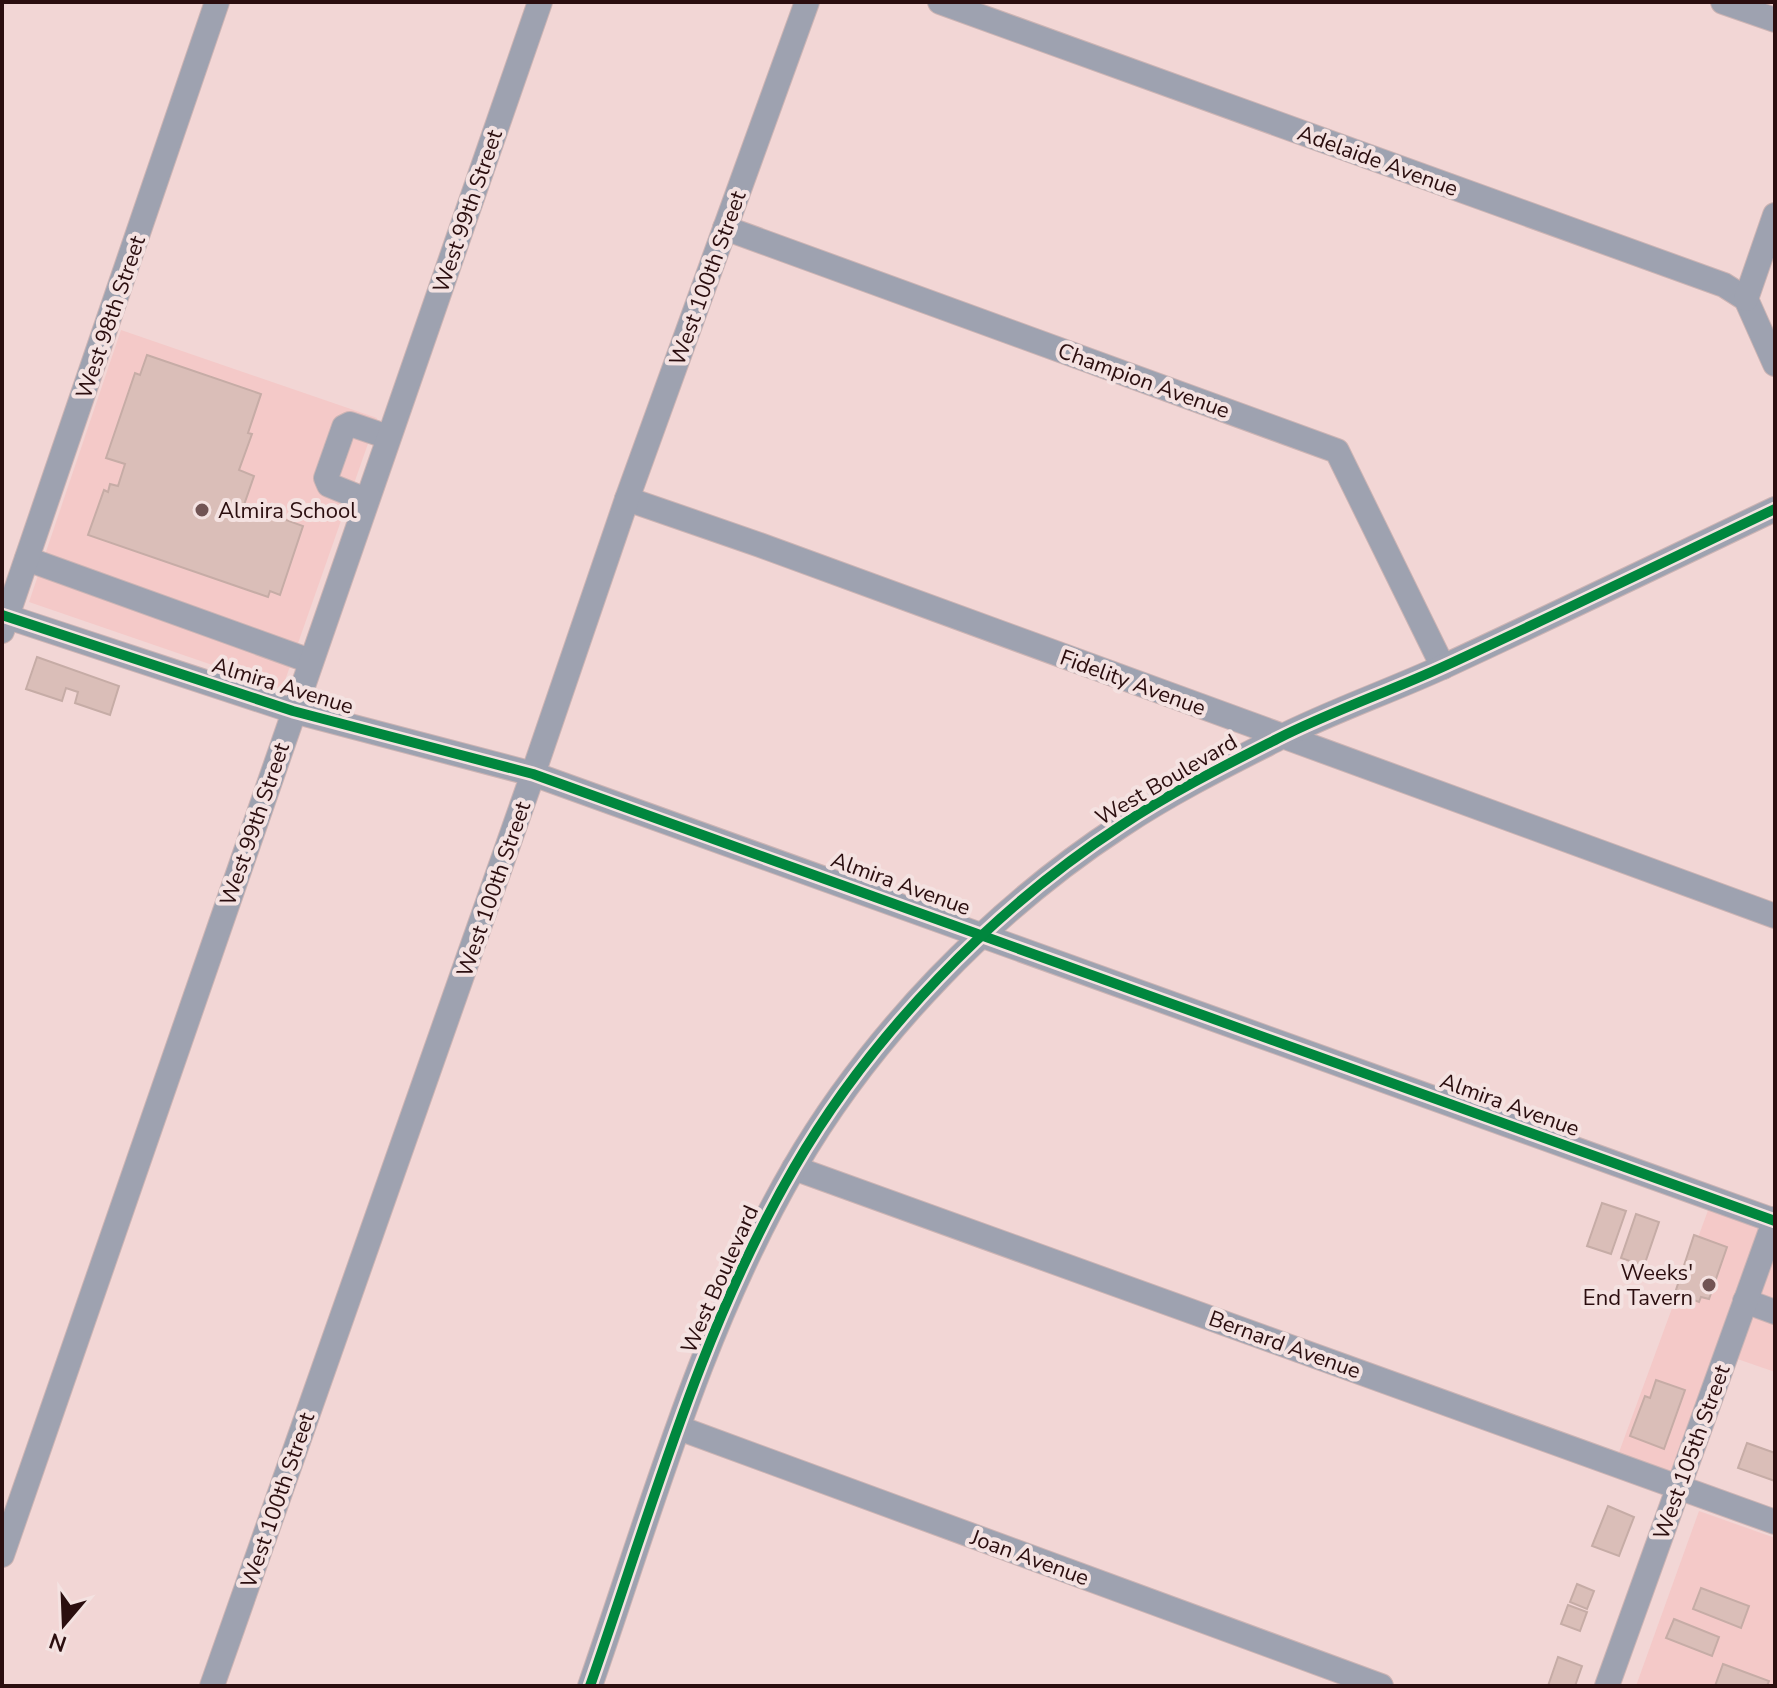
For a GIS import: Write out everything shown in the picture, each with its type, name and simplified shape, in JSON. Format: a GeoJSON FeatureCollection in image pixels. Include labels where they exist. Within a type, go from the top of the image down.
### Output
{"type":"FeatureCollection","features":[{"type":"Feature","properties":{"kind":"street","name":"West 98th Street"},"geometry":{"type":"LineString","coordinates":[[4,621],[217,2]]}},
{"type":"Feature","properties":{"kind":"street","name":"West 99th Street"},"geometry":{"type":"LineString","coordinates":[[2,1555],[540,2]]}},
{"type":"Feature","properties":{"kind":"street","name":"West 100th Street"},"geometry":{"type":"LineString","coordinates":[[212,1686],[627,499],[807,2]]}},
{"type":"Feature","properties":{"kind":"street","name":"Adelaide Avenue"},"geometry":{"type":"LineString","coordinates":[[940,2],[1724,285],[1746,299]]}},
{"type":"Feature","properties":{"kind":"street"},"geometry":{"type":"LineString","coordinates":[[1723,2],[1775,20]]}},
{"type":"Feature","properties":{"kind":"street"},"geometry":{"type":"LineString","coordinates":[[1775,215],[1746,299],[1775,364]]}},
{"type":"Feature","properties":{"kind":"street","name":"Champion Avenue"},"geometry":{"type":"LineString","coordinates":[[725,228],[1337,451],[1443,667]]}},
{"type":"Feature","properties":{"kind":"street"},"geometry":{"type":"LineString","coordinates":[[366,500],[329,485],[326,478],[344,427],[350,424],[388,437]]}},
{"type":"Feature","properties":{"kind":"street","name":"Fidelity Avenue"},"geometry":{"type":"LineString","coordinates":[[627,499],[1775,916]]}},
{"type":"Feature","properties":{"kind":"street","name":"West Boulevard"},"geometry":{"type":"LineString","coordinates":[[590,1686],[714,1331],[750,1249],[828,1113],[898,1019],[1036,889],[1122,824],[1282,737],[1443,667],[1775,509]]}},
{"type":"Feature","properties":{"kind":"street"},"geometry":{"type":"LineString","coordinates":[[27,559],[310,661]]}},
{"type":"Feature","properties":{"kind":"street","name":"Almira Avenue"},"geometry":{"type":"LineString","coordinates":[[4,621],[293,711],[533,774],[1775,1220]]}},
{"type":"Feature","properties":{"kind":"street","name":"Bernard Avenue"},"geometry":{"type":"LineString","coordinates":[[794,1168],[1775,1522]]}},
{"type":"Feature","properties":{"kind":"street","name":"West 105th Street"},"geometry":{"type":"LineString","coordinates":[[1607,1686],[1775,1220]]}},
{"type":"Feature","properties":{"kind":"street"},"geometry":{"type":"LineString","coordinates":[[1745,1301],[1775,1312]]}},
{"type":"Feature","properties":{"kind":"street","name":"Joan Avenue"},"geometry":{"type":"LineString","coordinates":[[679,1428],[1381,1686]]}},
{"type":"Feature","properties":{"kind":"shaded area","name":"Almira School"},"geometry":{"type":"Polygon","coordinates":[[[121,330],[377,418],[282,689],[29,602],[121,330]]]}},
{"type":"Feature","properties":{"kind":"shaded area"},"geometry":{"type":"Polygon","coordinates":[[[1710,1205],[1775,1228],[1775,1372],[1717,1352],[1673,1473],[1618,1455],[1710,1205]]]}},
{"type":"Feature","properties":{"kind":"shaded area"},"geometry":{"type":"Polygon","coordinates":[[[1699,1511],[1775,1538],[1773,1686],[1636,1686],[1699,1511]]]}},
{"type":"Feature","properties":{"kind":"building"},"geometry":{"type":"Polygon","coordinates":[[[147,355],[261,394],[248,433],[252,434],[239,470],[254,476],[244,505],[303,526],[280,595],[270,591],[268,597],[88,535],[104,490],[108,492],[110,484],[118,486],[125,464],[106,458],[135,373],[140,375],[147,355]]]}},
{"type":"Feature","properties":{"kind":"building"},"geometry":{"type":"Polygon","coordinates":[[[37,657],[119,686],[110,715],[75,703],[78,692],[66,688],[62,701],[26,689],[37,657]]]}},
{"type":"Feature","properties":{"kind":"building"},"geometry":{"type":"Polygon","coordinates":[[[1602,1203],[1626,1211],[1611,1254],[1587,1246],[1602,1203]]]}},
{"type":"Feature","properties":{"kind":"building"},"geometry":{"type":"Polygon","coordinates":[[[1636,1214],[1659,1222],[1644,1266],[1621,1258],[1636,1214]]]}},
{"type":"Feature","properties":{"kind":"building"},"geometry":{"type":"Polygon","coordinates":[[[1694,1235],[1727,1247],[1709,1299],[1701,1297],[1699,1302],[1675,1293],[1694,1235]]]}},
{"type":"Feature","properties":{"kind":"building"},"geometry":{"type":"Polygon","coordinates":[[[1656,1380],[1685,1390],[1664,1449],[1630,1436],[1645,1396],[1650,1398],[1656,1380]]]}},
{"type":"Feature","properties":{"kind":"building"},"geometry":{"type":"Polygon","coordinates":[[[1747,1443],[1775,1453],[1775,1481],[1738,1468],[1747,1443]]]}},
{"type":"Feature","properties":{"kind":"building"},"geometry":{"type":"Polygon","coordinates":[[[1608,1506],[1634,1517],[1619,1556],[1592,1546],[1608,1506]]]}},
{"type":"Feature","properties":{"kind":"building"},"geometry":{"type":"Polygon","coordinates":[[[1577,1584],[1594,1591],[1587,1609],[1570,1602],[1577,1584]]]}},
{"type":"Feature","properties":{"kind":"building"},"geometry":{"type":"Polygon","coordinates":[[[1701,1588],[1749,1606],[1741,1628],[1693,1609],[1701,1588]]]}},
{"type":"Feature","properties":{"kind":"building"},"geometry":{"type":"Polygon","coordinates":[[[1568,1605],[1587,1612],[1580,1631],[1561,1624],[1568,1605]]]}},
{"type":"Feature","properties":{"kind":"building"},"geometry":{"type":"Polygon","coordinates":[[[1674,1619],[1719,1637],[1712,1656],[1666,1638],[1674,1619]]]}},
{"type":"Feature","properties":{"kind":"building"},"geometry":{"type":"Polygon","coordinates":[[[1558,1657],[1582,1666],[1575,1686],[1548,1686],[1558,1657]]]}},
{"type":"Feature","properties":{"kind":"building"},"geometry":{"type":"Polygon","coordinates":[[[1723,1664],[1769,1681],[1767,1686],[1715,1686],[1723,1664]]]}},
{"type":"Feature","properties":{"kind":"cycle path"},"geometry":{"type":"LineString","coordinates":[[590,1686],[680,1421],[731,1292],[761,1229],[825,1119],[860,1070],[938,978],[1027,895],[1074,858],[1178,791],[1298,729],[1447,665],[1775,509]]}},
{"type":"Feature","properties":{"kind":"cycle path"},"geometry":{"type":"LineString","coordinates":[[2,615],[293,711],[533,774],[1775,1221]]}},
{"type":"Feature","properties":{"kind":"place","name":"Almira School"},"geometry":{"type":"Point","coordinates":[202,510]}},
{"type":"Feature","properties":{"kind":"place","name":"Weeks' End Tavern"},"geometry":{"type":"Point","coordinates":[1709,1285]}}]}
